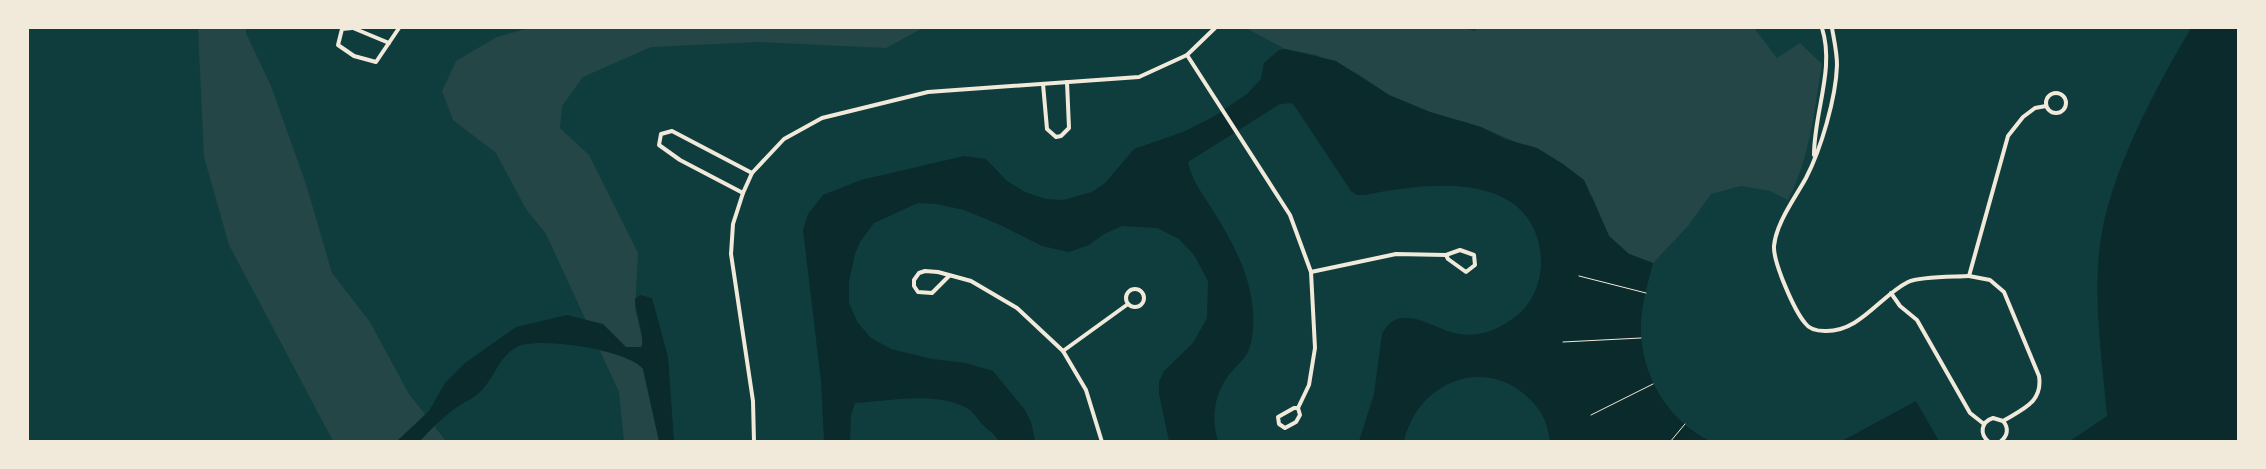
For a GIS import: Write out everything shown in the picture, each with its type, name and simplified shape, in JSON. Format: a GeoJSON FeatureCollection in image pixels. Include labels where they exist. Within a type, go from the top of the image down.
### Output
{"type":"FeatureCollection","features":[{"type":"Feature","properties":{"kind":"street"},"geometry":{"type":"LineString","coordinates":[[389,43],[352,28],[342,29],[338,44],[354,56],[376,62],[389,43],[399,28]]}},
{"type":"Feature","properties":{"kind":"street"},"geometry":{"type":"LineString","coordinates":[[754,442],[753,401],[731,254],[733,224],[752,173],[784,139],[822,118],[928,92],[1139,76],[1187,55],[1215,28]]}},
{"type":"Feature","properties":{"kind":"street"},"geometry":{"type":"LineString","coordinates":[[1814,157],[1814,134],[1826,72],[1823,28],[1831,28],[1836,52],[1836,77],[1822,137],[1808,174],[1776,233],[1774,248],[1778,270],[1804,323],[1816,330],[1835,330],[1866,316],[1891,293],[1910,281],[1968,276],[1990,280],[2004,292],[2039,376],[2041,386],[2033,402],[2003,421],[1993,418],[1984,424],[1982,432],[1989,442]]}},
{"type":"Feature","properties":{"kind":"street"},"geometry":{"type":"LineString","coordinates":[[1187,55],[1290,215],[1311,272],[1315,348],[1309,385],[1298,408],[1300,415],[1296,422],[1285,428],[1279,424],[1278,417],[1294,408],[1298,408]]}},
{"type":"Feature","properties":{"kind":"street"},"geometry":{"type":"LineString","coordinates":[[1043,84],[1047,129],[1050,134],[1056,137],[1062,136],[1069,128],[1067,82]]}},
{"type":"Feature","properties":{"kind":"street"},"geometry":{"type":"LineString","coordinates":[[2053,93],[2060,94],[2066,101],[2065,108],[2060,113],[2053,113],[2046,106],[2048,97],[2053,93]]}},
{"type":"Feature","properties":{"kind":"street"},"geometry":{"type":"LineString","coordinates":[[1968,276],[2008,136],[2023,117],[2035,108],[2046,106]]}},
{"type":"Feature","properties":{"kind":"street"},"geometry":{"type":"LineString","coordinates":[[743,193],[680,160],[659,145],[661,134],[672,131],[752,173]]}},
{"type":"Feature","properties":{"kind":"street"},"geometry":{"type":"LineString","coordinates":[[1311,272],[1396,254],[1446,255],[1460,250],[1474,255],[1474,265],[1466,272],[1448,260],[1446,255]]}},
{"type":"Feature","properties":{"kind":"street"},"geometry":{"type":"LineString","coordinates":[[948,276],[932,293],[918,292],[914,286],[914,280],[920,274],[932,270],[971,281],[1017,308],[1063,351],[1086,390],[1102,442]]}},
{"type":"Feature","properties":{"kind":"street"},"geometry":{"type":"LineString","coordinates":[[1138,289],[1143,293],[1143,302],[1139,306],[1133,307],[1128,304],[1126,298],[1129,290],[1138,289]]}},
{"type":"Feature","properties":{"kind":"street"},"geometry":{"type":"LineString","coordinates":[[1891,293],[1900,306],[1917,320],[1970,413],[1984,424]]}},
{"type":"Feature","properties":{"kind":"street"},"geometry":{"type":"LineString","coordinates":[[1063,351],[1128,304]]}},
{"type":"Feature","properties":{"kind":"street"},"geometry":{"type":"LineString","coordinates":[[2000,442],[2007,433],[2003,421]]}},
{"type":"Feature","properties":{"kind":"path"},"geometry":{"type":"LineString","coordinates":[[1579,276],[1646,293]]}},
{"type":"Feature","properties":{"kind":"path"},"geometry":{"type":"LineString","coordinates":[[1563,342],[1641,338]]}},
{"type":"Feature","properties":{"kind":"path"},"geometry":{"type":"LineString","coordinates":[[1591,415],[1653,384]]}},
{"type":"Feature","properties":{"kind":"path"},"geometry":{"type":"LineString","coordinates":[[1670,442],[1685,424]]}},
{"type":"Feature","properties":{"kind":"shaded area"},"geometry":{"type":"Polygon","coordinates":[[[198,28],[246,28],[246,33],[271,86],[306,184],[332,273],[370,322],[409,394],[446,441],[333,441],[229,245],[204,157],[198,28]]]}},
{"type":"Feature","properties":{"kind":"shaded area"},"geometry":{"type":"Polygon","coordinates":[[[529,28],[923,28],[886,48],[759,42],[651,47],[583,77],[562,106],[560,128],[589,155],[638,253],[635,309],[643,343],[643,369],[659,441],[624,441],[619,392],[546,234],[526,209],[496,153],[453,120],[442,91],[456,61],[497,37],[529,28]]]}},
{"type":"Feature","properties":{"kind":"shaded area"},"geometry":{"type":"Polygon","coordinates":[[[1246,28],[1463,28],[1475,31],[1478,28],[1754,28],[1777,58],[1800,43],[1822,64],[1814,117],[1806,151],[1788,200],[1770,191],[1741,186],[1711,194],[1688,226],[1653,263],[1629,254],[1609,236],[1592,196],[1518,143],[1481,127],[1430,112],[1389,95],[1358,74],[1316,55],[1285,49],[1246,28]]]}},
{"type":"Feature","properties":{"kind":"shaded area"},"geometry":{"type":"Polygon","coordinates":[[[2191,28],[2238,28],[2238,441],[2070,441],[2107,416],[2097,287],[2100,245],[2113,190],[2135,133],[2163,77],[2191,28]]]}},
{"type":"Feature","properties":{"kind":"shaded area"},"geometry":{"type":"Polygon","coordinates":[[[1285,49],[1336,61],[1389,95],[1430,112],[1481,127],[1505,139],[1537,148],[1584,180],[1609,236],[1629,254],[1653,263],[1645,293],[1641,323],[1645,359],[1650,376],[1668,407],[1680,420],[1694,432],[1710,441],[1550,441],[1542,414],[1519,390],[1499,380],[1479,377],[1460,380],[1441,388],[1425,401],[1412,419],[1404,441],[1359,441],[1374,394],[1382,334],[1389,324],[1398,319],[1408,318],[1460,334],[1468,335],[1490,331],[1516,316],[1532,298],[1540,275],[1541,259],[1534,230],[1520,209],[1499,196],[1474,188],[1447,186],[1418,187],[1357,195],[1351,191],[1292,103],[1280,104],[1188,162],[1195,181],[1239,258],[1248,284],[1253,311],[1253,332],[1248,352],[1223,383],[1217,399],[1214,416],[1218,441],[1169,441],[1159,394],[1159,382],[1164,371],[1193,343],[1207,318],[1208,281],[1194,255],[1179,239],[1157,228],[1122,226],[1104,234],[1089,245],[1069,252],[1042,246],[998,224],[964,210],[937,204],[918,203],[874,223],[860,242],[855,254],[849,282],[849,303],[858,323],[871,338],[891,349],[932,359],[966,363],[993,371],[1025,410],[1031,422],[1035,441],[998,441],[994,434],[967,408],[941,400],[912,398],[855,403],[851,416],[850,441],[824,441],[821,381],[803,230],[808,214],[823,195],[861,180],[964,156],[986,159],[1007,181],[1025,192],[1046,199],[1063,200],[1092,192],[1105,183],[1134,149],[1183,132],[1213,117],[1247,94],[1261,79],[1264,63],[1279,50],[1285,49]]]}},
{"type":"Feature","properties":{"kind":"shaded area"},"geometry":{"type":"Polygon","coordinates":[[[640,295],[652,298],[668,357],[674,441],[659,441],[643,369],[634,362],[603,351],[564,344],[546,343],[519,346],[512,350],[502,360],[487,385],[479,393],[449,413],[420,441],[397,441],[429,411],[445,383],[465,363],[516,327],[567,315],[603,324],[626,347],[641,347],[642,337],[635,304],[635,299],[640,295]]]}},
{"type":"Feature","properties":{"kind":"shaded area"},"geometry":{"type":"Polygon","coordinates":[[[1916,401],[1939,441],[1842,441],[1916,401]]]}}]}
